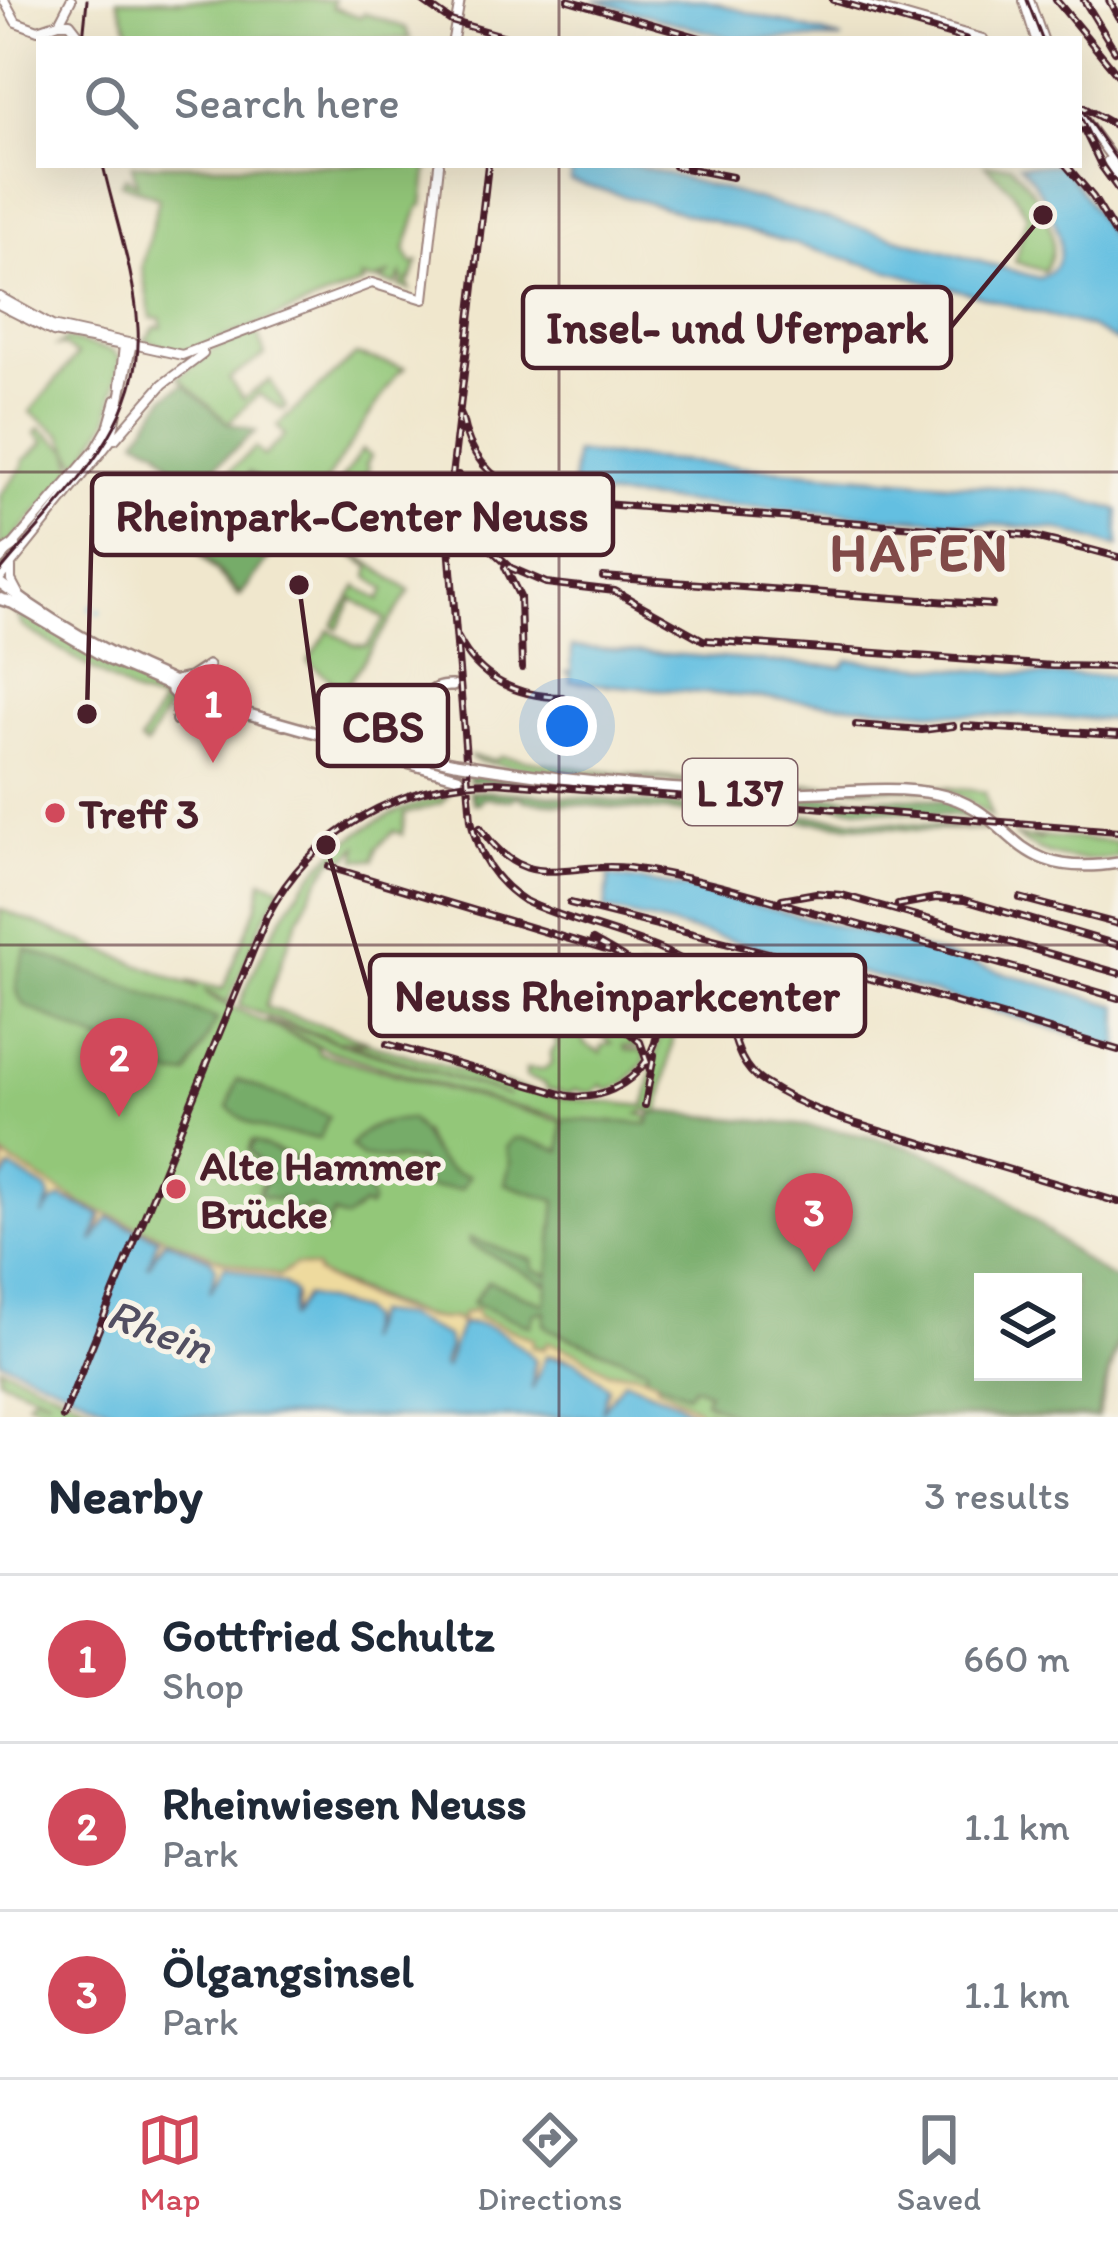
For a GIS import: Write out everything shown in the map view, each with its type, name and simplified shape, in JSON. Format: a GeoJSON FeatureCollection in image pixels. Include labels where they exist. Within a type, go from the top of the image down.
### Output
{"type":"FeatureCollection","features":[{"type":"Feature","properties":{"kind":"highway"},"geometry":{"type":"LineString","coordinates":[[0,558],[15,545]]}},
{"type":"Feature","properties":{"kind":"main road"},"geometry":{"type":"LineString","coordinates":[[4,0],[12,19],[25,28],[42,30],[59,23],[71,24],[77,32]]}},
{"type":"Feature","properties":{"kind":"main road"},"geometry":{"type":"LineString","coordinates":[[59,23],[71,0]]}},
{"type":"Feature","properties":{"kind":"main road"},"geometry":{"type":"LineString","coordinates":[[454,36],[460,0]]}},
{"type":"Feature","properties":{"kind":"main road"},"geometry":{"type":"LineString","coordinates":[[847,0],[973,36]]}},
{"type":"Feature","properties":{"kind":"main road"},"geometry":{"type":"LineString","coordinates":[[1026,0],[1038,36]]}},
{"type":"Feature","properties":{"kind":"main road"},"geometry":{"type":"LineString","coordinates":[[1082,112],[1118,177]]}},
{"type":"Feature","properties":{"kind":"main road"},"geometry":{"type":"LineString","coordinates":[[1093,130],[1118,163]]}},
{"type":"Feature","properties":{"kind":"main road"},"geometry":{"type":"LineString","coordinates":[[0,301],[53,332],[186,355],[372,283],[424,299],[440,168]]}},
{"type":"Feature","properties":{"kind":"main road"},"geometry":{"type":"LineString","coordinates":[[107,340],[122,329]]}},
{"type":"Feature","properties":{"kind":"main road"},"geometry":{"type":"LineString","coordinates":[[0,580],[170,377],[237,333]]}},
{"type":"Feature","properties":{"kind":"main road"},"geometry":{"type":"LineString","coordinates":[[107,340],[123,362]]}},
{"type":"Feature","properties":{"kind":"main road"},"geometry":{"type":"LineString","coordinates":[[15,545],[102,439],[131,345]]}},
{"type":"Feature","properties":{"kind":"main road"},"geometry":{"type":"LineString","coordinates":[[98,458],[114,433],[131,345]]}},
{"type":"Feature","properties":{"kind":"main road"},"geometry":{"type":"LineString","coordinates":[[8,599],[12,563]]}},
{"type":"Feature","properties":{"kind":"main road","name":"L 137"},"geometry":{"type":"LineString","coordinates":[[0,580],[8,599],[94,652],[216,702],[379,751],[459,768],[662,788],[928,793],[975,809],[1018,847],[1047,862],[1074,866],[1118,863]]}},
{"type":"Feature","properties":{"kind":"main road"},"geometry":{"type":"LineString","coordinates":[[207,671],[207,688],[216,702],[177,715],[179,698],[168,682],[207,671]]}},
{"type":"Feature","properties":{"kind":"main road"},"geometry":{"type":"LineString","coordinates":[[379,751],[410,748],[419,741],[424,731],[424,700],[434,689],[453,686],[435,694],[427,704],[428,741],[434,754],[459,768]]}},
{"type":"Feature","properties":{"kind":"green space"},"geometry":{"type":"Polygon","coordinates":[[[117,0],[334,0],[332,7],[406,28],[409,36],[131,36],[117,0]]]}},
{"type":"Feature","properties":{"kind":"green space"},"geometry":{"type":"Polygon","coordinates":[[[133,168],[428,168],[423,205],[405,250],[412,264],[418,262],[408,280],[410,290],[400,286],[401,275],[396,285],[380,281],[391,273],[374,281],[361,278],[364,283],[192,350],[176,351],[145,340],[155,327],[162,327],[160,318],[151,318],[142,267],[159,198],[121,183],[126,177],[137,184],[133,168]]]}},
{"type":"Feature","properties":{"kind":"green space"},"geometry":{"type":"Polygon","coordinates":[[[988,168],[1013,168],[1038,200],[1053,243],[1044,271],[1015,262],[1027,215],[1011,189],[988,168]]]}},
{"type":"Feature","properties":{"kind":"green space"},"geometry":{"type":"Polygon","coordinates":[[[255,327],[265,355],[229,379],[243,399],[270,380],[286,407],[283,410],[259,394],[228,423],[178,377],[206,356],[195,360],[255,327]]]}},
{"type":"Feature","properties":{"kind":"green space"},"geometry":{"type":"Polygon","coordinates":[[[66,339],[112,351],[120,358],[109,419],[79,465],[62,435],[30,412],[77,355],[57,346],[66,339]]]}},
{"type":"Feature","properties":{"kind":"green space"},"geometry":{"type":"Polygon","coordinates":[[[356,355],[405,368],[316,496],[301,486],[290,500],[249,473],[226,534],[203,557],[239,597],[178,530],[177,518],[255,448],[264,456],[285,435],[277,426],[356,355]]]}},
{"type":"Feature","properties":{"kind":"green space"},"geometry":{"type":"Polygon","coordinates":[[[184,384],[228,423],[256,431],[191,488],[158,448],[137,439],[165,397],[184,384]]]}},
{"type":"Feature","properties":{"kind":"green space"},"geometry":{"type":"Polygon","coordinates":[[[39,428],[69,449],[75,470],[0,553],[0,495],[24,460],[45,442],[35,433],[39,428]]]}},
{"type":"Feature","properties":{"kind":"green space"},"geometry":{"type":"Polygon","coordinates":[[[362,450],[371,456],[369,468],[329,535],[410,591],[344,690],[308,662],[329,630],[354,645],[367,646],[385,619],[353,599],[338,629],[333,625],[357,586],[380,600],[385,589],[368,577],[370,567],[321,533],[326,525],[319,532],[309,526],[362,450]]]}},
{"type":"Feature","properties":{"kind":"green space"},"geometry":{"type":"Polygon","coordinates":[[[249,472],[289,500],[301,486],[316,496],[241,595],[204,556],[225,535],[249,472]]]}},
{"type":"Feature","properties":{"kind":"green space"},"geometry":{"type":"Polygon","coordinates":[[[0,601],[94,655],[72,645],[111,669],[173,699],[146,746],[140,742],[162,703],[135,695],[22,626],[17,614],[0,604],[41,626],[0,601]]]}},
{"type":"Feature","properties":{"kind":"green space"},"geometry":{"type":"Polygon","coordinates":[[[470,756],[705,781],[906,786],[985,792],[991,817],[967,799],[942,789],[732,786],[540,771],[470,756]]]}},
{"type":"Feature","properties":{"kind":"green space"},"geometry":{"type":"Polygon","coordinates":[[[468,769],[750,796],[926,798],[947,802],[979,818],[469,781],[468,769]]]}},
{"type":"Feature","properties":{"kind":"green space"},"geometry":{"type":"Polygon","coordinates":[[[470,791],[988,830],[917,830],[525,801],[518,796],[511,800],[482,798],[474,803],[470,791]]]}},
{"type":"Feature","properties":{"kind":"green space"},"geometry":{"type":"Polygon","coordinates":[[[448,795],[442,803],[405,814],[402,834],[394,831],[377,848],[374,860],[357,859],[358,846],[348,857],[334,859],[303,911],[265,1007],[369,1041],[337,1041],[239,1006],[273,932],[315,871],[372,824],[448,795]]]}},
{"type":"Feature","properties":{"kind":"green space"},"geometry":{"type":"Polygon","coordinates":[[[1013,835],[1042,841],[1031,836],[1118,842],[1118,857],[1064,858],[1013,835]]]}},
{"type":"Feature","properties":{"kind":"green space"},"geometry":{"type":"Polygon","coordinates":[[[262,880],[282,887],[228,1003],[204,990],[212,998],[317,1047],[319,1053],[560,1121],[557,1116],[327,1050],[265,1020],[510,1096],[348,1043],[368,1043],[562,1098],[645,1106],[665,1013],[659,1013],[653,990],[640,970],[663,977],[671,963],[681,974],[681,986],[675,978],[671,989],[679,993],[681,1008],[668,1018],[677,1018],[659,1113],[651,1114],[650,1109],[639,1114],[647,1116],[649,1125],[871,1149],[1067,1273],[974,1273],[974,1381],[1082,1381],[1082,1282],[1118,1305],[1118,1345],[1098,1417],[720,1417],[707,1410],[703,1417],[695,1417],[611,1395],[544,1349],[531,1346],[532,1339],[477,1317],[474,1311],[462,1314],[459,1323],[433,1318],[312,1273],[293,1271],[279,1276],[173,1243],[59,1192],[0,1155],[0,909],[198,988],[187,981],[223,989],[258,904],[262,880]],[[423,1132],[362,1157],[419,1161],[424,1182],[468,1176],[450,1171],[430,1149],[423,1132]],[[252,1141],[249,1150],[269,1175],[259,1189],[284,1198],[292,1215],[310,1207],[319,1213],[325,1233],[336,1213],[330,1176],[252,1141]]]}},
{"type":"Feature","properties":{"kind":"green space"},"geometry":{"type":"Polygon","coordinates":[[[26,949],[217,1019],[188,1075],[174,1076],[26,1006],[17,986],[26,949]]]}},
{"type":"Feature","properties":{"kind":"green space"},"geometry":{"type":"Polygon","coordinates":[[[603,1020],[623,1028],[641,1046],[624,1046],[626,1050],[644,1051],[645,1062],[625,1083],[608,1091],[602,1085],[592,1093],[574,1090],[569,1094],[526,1077],[526,1069],[543,1070],[552,1063],[554,1038],[564,1036],[563,1027],[582,1035],[584,1044],[601,1053],[602,1046],[612,1043],[601,1035],[603,1020]]]}},
{"type":"Feature","properties":{"kind":"green space"},"geometry":{"type":"Polygon","coordinates":[[[237,1079],[329,1116],[320,1138],[271,1131],[238,1116],[228,1107],[237,1079]]]}},
{"type":"Feature","properties":{"kind":"green space"},"geometry":{"type":"Polygon","coordinates":[[[665,1112],[865,1136],[942,1159],[992,1186],[1091,1265],[1118,1279],[1118,1339],[1096,1417],[738,1417],[705,1401],[708,1392],[694,1386],[687,1394],[645,1376],[646,1368],[549,1329],[545,1311],[534,1313],[530,1326],[472,1303],[488,1281],[545,1304],[548,1278],[546,1284],[469,1243],[469,1238],[532,1260],[533,1269],[549,1275],[556,1201],[505,1184],[510,1163],[506,1147],[513,1139],[561,1151],[562,1119],[648,1124],[651,1114],[665,1112]]]}},
{"type":"Feature","properties":{"kind":"green space"},"geometry":{"type":"Polygon","coordinates":[[[410,1119],[440,1162],[469,1176],[461,1189],[430,1188],[419,1161],[362,1157],[351,1146],[369,1129],[410,1119]]]}},
{"type":"Feature","properties":{"kind":"green space"},"geometry":{"type":"Polygon","coordinates":[[[254,1141],[330,1176],[355,1175],[368,1186],[372,1203],[346,1219],[333,1214],[324,1234],[320,1231],[323,1218],[310,1207],[288,1215],[284,1198],[258,1195],[269,1175],[249,1150],[254,1141]]]}},
{"type":"Feature","properties":{"kind":"green space"},"geometry":{"type":"Polygon","coordinates":[[[0,1366],[116,1417],[75,1417],[76,1413],[64,1407],[60,1417],[50,1417],[50,1410],[27,1401],[34,1394],[50,1399],[0,1379],[0,1366]]]}},
{"type":"Feature","properties":{"kind":"sand"},"geometry":{"type":"Polygon","coordinates":[[[0,1155],[84,1205],[224,1261],[279,1276],[295,1265],[316,1268],[317,1273],[365,1297],[421,1316],[454,1318],[459,1323],[462,1314],[476,1310],[477,1317],[533,1339],[532,1347],[544,1349],[548,1342],[608,1372],[633,1372],[656,1380],[657,1386],[698,1409],[698,1417],[677,1402],[624,1380],[602,1411],[608,1389],[580,1365],[556,1356],[547,1356],[532,1390],[536,1361],[484,1326],[463,1323],[446,1368],[442,1366],[447,1337],[403,1316],[362,1343],[367,1319],[358,1310],[304,1296],[290,1319],[295,1297],[284,1284],[225,1266],[210,1292],[193,1253],[163,1241],[148,1267],[156,1236],[109,1218],[93,1242],[102,1219],[99,1214],[62,1198],[42,1216],[50,1198],[9,1169],[0,1184],[4,1163],[0,1155]]]}},
{"type":"Feature","properties":{"kind":"water"},"geometry":{"type":"Polygon","coordinates":[[[594,0],[705,0],[831,36],[722,36],[594,0]]]}},
{"type":"Feature","properties":{"kind":"water"},"geometry":{"type":"Polygon","coordinates":[[[572,168],[646,168],[1039,278],[1053,269],[1059,241],[1048,206],[1022,168],[1063,168],[1118,249],[1118,342],[1089,327],[570,181],[572,168]]]}},
{"type":"Feature","properties":{"kind":"water"},"geometry":{"type":"Polygon","coordinates":[[[575,453],[1056,492],[1118,510],[1118,547],[1056,529],[572,494],[575,453]]]}},
{"type":"Feature","properties":{"kind":"water"},"geometry":{"type":"Polygon","coordinates":[[[572,647],[842,667],[848,660],[1032,675],[1118,676],[1118,720],[961,714],[570,682],[565,672],[571,672],[572,647]]]}},
{"type":"Feature","properties":{"kind":"water"},"geometry":{"type":"Polygon","coordinates":[[[609,876],[686,888],[874,935],[1118,1006],[1118,1048],[897,982],[605,909],[609,876]]]}},
{"type":"Feature","properties":{"kind":"water","name":"Rhein"},"geometry":{"type":"Polygon","coordinates":[[[11,1168],[47,1190],[50,1198],[43,1216],[62,1198],[101,1215],[93,1242],[109,1218],[158,1238],[148,1267],[165,1240],[210,1259],[216,1267],[210,1292],[225,1266],[284,1284],[294,1293],[290,1319],[305,1296],[358,1310],[367,1319],[362,1342],[374,1313],[403,1316],[447,1337],[445,1368],[461,1325],[482,1325],[510,1339],[534,1359],[532,1390],[546,1356],[576,1361],[608,1387],[602,1411],[624,1380],[677,1402],[695,1417],[130,1417],[0,1360],[0,1184],[11,1168]]]}},
{"type":"Feature","properties":{"kind":"waterway"},"geometry":{"type":"LineString","coordinates":[[90,609],[93,605]]}},
{"type":"Feature","properties":{"kind":"tram line"},"geometry":{"type":"LineString","coordinates":[[83,36],[87,0]]}},
{"type":"Feature","properties":{"kind":"tram line"},"geometry":{"type":"LineString","coordinates":[[1027,0],[1041,36]]}},
{"type":"Feature","properties":{"kind":"tram line"},"geometry":{"type":"LineString","coordinates":[[1082,110],[1118,162]]}},
{"type":"Feature","properties":{"kind":"tram line"},"geometry":{"type":"LineString","coordinates":[[0,572],[93,461],[127,398],[136,364],[133,287],[104,168]]}},
{"type":"Feature","properties":{"kind":"railway"},"geometry":{"type":"LineString","coordinates":[[421,0],[451,21],[503,36]]}},
{"type":"Feature","properties":{"kind":"railway"},"geometry":{"type":"LineString","coordinates":[[568,0],[694,36]]}},
{"type":"Feature","properties":{"kind":"railway"},"geometry":{"type":"LineString","coordinates":[[833,0],[955,36]]}},
{"type":"Feature","properties":{"kind":"railway"},"geometry":{"type":"LineString","coordinates":[[1056,0],[1118,75]]}},
{"type":"Feature","properties":{"kind":"railway"},"geometry":{"type":"LineString","coordinates":[[1084,0],[1115,51]]}},
{"type":"Feature","properties":{"kind":"railway"},"geometry":{"type":"LineString","coordinates":[[1109,0],[1118,17]]}},
{"type":"Feature","properties":{"kind":"railway"},"geometry":{"type":"LineString","coordinates":[[1082,107],[1118,127]]}},
{"type":"Feature","properties":{"kind":"railway"},"geometry":{"type":"LineString","coordinates":[[1082,125],[1118,189]]}},
{"type":"Feature","properties":{"kind":"railway"},"geometry":{"type":"LineString","coordinates":[[488,168],[447,520],[471,820],[489,867],[525,901],[649,945],[693,967],[718,992],[751,1072],[782,1093],[862,1126],[1118,1202]]}},
{"type":"Feature","properties":{"kind":"railway"},"geometry":{"type":"LineString","coordinates":[[685,168],[732,177]]}},
{"type":"Feature","properties":{"kind":"railway"},"geometry":{"type":"LineString","coordinates":[[1069,168],[1118,238]]}},
{"type":"Feature","properties":{"kind":"railway"},"geometry":{"type":"LineString","coordinates":[[462,418],[473,449],[492,473],[517,490],[548,500],[1026,535],[1088,550]]}},
{"type":"Feature","properties":{"kind":"railway"},"geometry":{"type":"LineString","coordinates":[[458,475],[479,538],[511,568],[546,583],[615,591],[703,640],[1118,667]]}},
{"type":"Feature","properties":{"kind":"railway"},"geometry":{"type":"LineString","coordinates":[[1073,545],[1118,557]]}},
{"type":"Feature","properties":{"kind":"railway"},"geometry":{"type":"LineString","coordinates":[[505,567],[520,597],[522,668]]}},
{"type":"Feature","properties":{"kind":"railway"},"geometry":{"type":"LineString","coordinates":[[603,577],[992,605]]}},
{"type":"Feature","properties":{"kind":"railway"},"geometry":{"type":"LineString","coordinates":[[458,638],[477,665],[501,683],[530,694],[562,697]]}},
{"type":"Feature","properties":{"kind":"railway"},"geometry":{"type":"LineString","coordinates":[[856,725],[922,730],[953,726]]}},
{"type":"Feature","properties":{"kind":"railway"},"geometry":{"type":"LineString","coordinates":[[964,726],[1118,735]]}},
{"type":"Feature","properties":{"kind":"railway"},"geometry":{"type":"LineString","coordinates":[[63,1417],[267,916],[308,859],[362,817],[426,791],[496,782],[1118,831]]}},
{"type":"Feature","properties":{"kind":"railway"},"geometry":{"type":"LineString","coordinates":[[480,827],[497,849],[531,869],[629,868],[681,877],[1118,998]]}},
{"type":"Feature","properties":{"kind":"railway"},"geometry":{"type":"LineString","coordinates":[[329,867],[609,951]]}},
{"type":"Feature","properties":{"kind":"railway"},"geometry":{"type":"LineString","coordinates":[[782,899],[816,893],[842,895],[1118,973]]}},
{"type":"Feature","properties":{"kind":"railway"},"geometry":{"type":"LineString","coordinates":[[898,905],[936,898],[964,900],[1118,945]]}},
{"type":"Feature","properties":{"kind":"railway"},"geometry":{"type":"LineString","coordinates":[[1020,898],[1118,924]]}},
{"type":"Feature","properties":{"kind":"railway"},"geometry":{"type":"LineString","coordinates":[[570,903],[899,986],[1118,1050]]}},
{"type":"Feature","properties":{"kind":"railway"},"geometry":{"type":"LineString","coordinates":[[387,1044],[568,1096],[613,1089],[631,1078],[655,1044],[656,1001],[640,973],[593,940]]}},
{"type":"Feature","properties":{"kind":"railway"},"geometry":{"type":"LineString","coordinates":[[435,967],[617,1023],[640,1042],[650,1070]]}},
{"type":"Feature","properties":{"kind":"railway"},"geometry":{"type":"LineString","coordinates":[[645,1105],[654,1055]]}},
{"type":"Feature","properties":{"kind":"place","name":"Insel- und Uferpark"},"geometry":{"type":"Point","coordinates":[1043,215]}},
{"type":"Feature","properties":{"kind":"place","name":"CBS"},"geometry":{"type":"Point","coordinates":[299,585]}},
{"type":"Feature","properties":{"kind":"place","name":"Rheinpark-Center Neuss"},"geometry":{"type":"Point","coordinates":[87,714]}},
{"type":"Feature","properties":{"kind":"place","name":"Gottfried Schultz"},"geometry":{"type":"Point","coordinates":[213,763]}},
{"type":"Feature","properties":{"kind":"place","name":"Treff 3"},"geometry":{"type":"Point","coordinates":[55,813]}},
{"type":"Feature","properties":{"kind":"place","name":"Neuss Rheinparkcenter"},"geometry":{"type":"Point","coordinates":[326,845]}},
{"type":"Feature","properties":{"kind":"place","name":"Rheinwiesen Neuss"},"geometry":{"type":"Point","coordinates":[119,1117]}},
{"type":"Feature","properties":{"kind":"place","name":"Alte Hammer Brücke"},"geometry":{"type":"Point","coordinates":[176,1189]}},
{"type":"Feature","properties":{"kind":"place","name":"Ölgangsinsel"},"geometry":{"type":"Point","coordinates":[814,1272]}},
{"type":"Feature","properties":{"kind":"district","name":"HAFEN"},"geometry":{"type":"Point","coordinates":[920,552]}}]}
